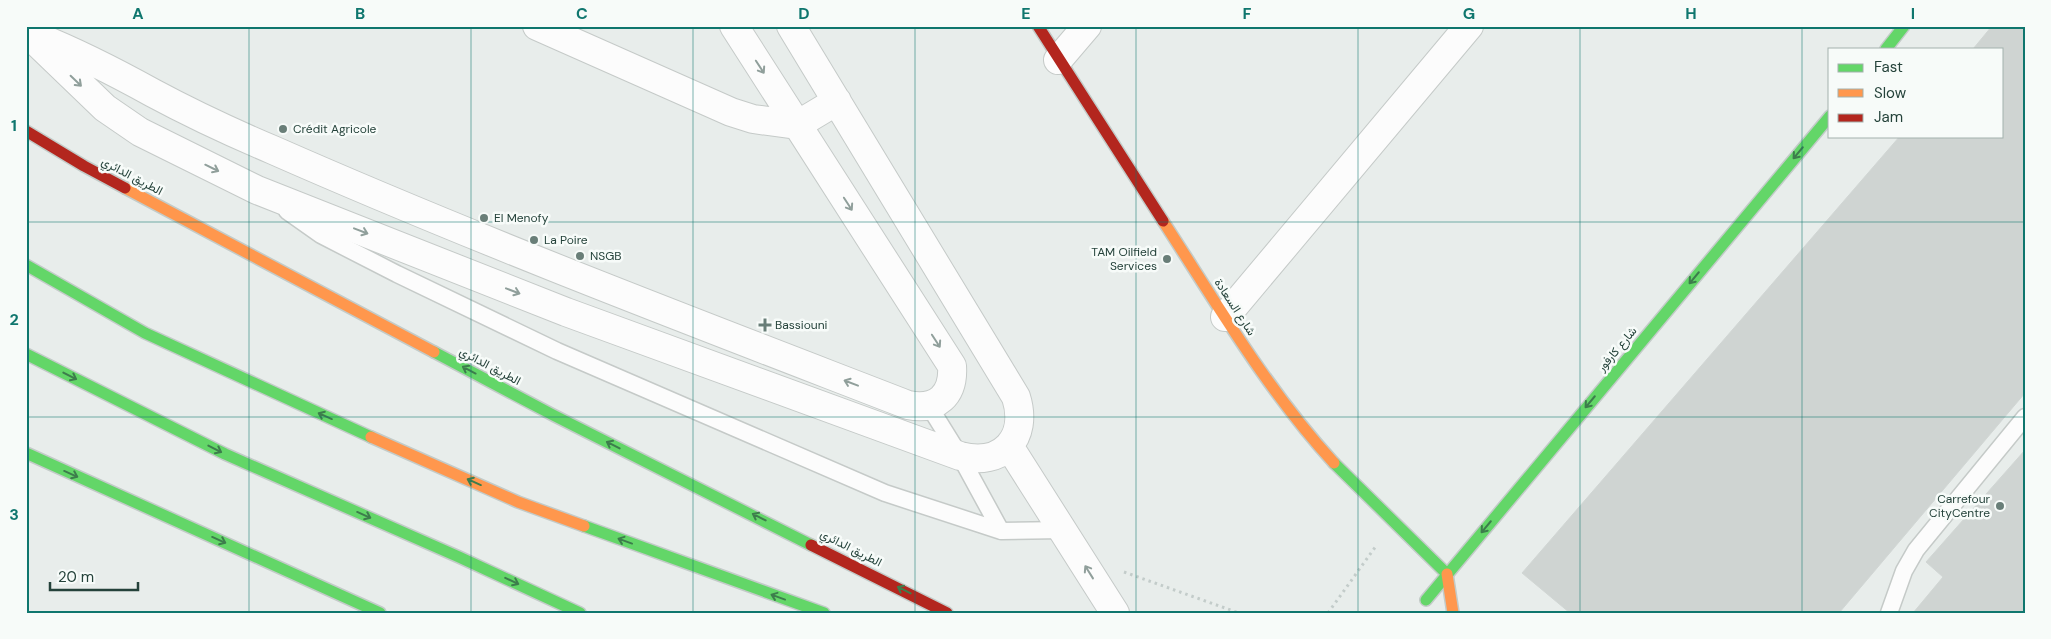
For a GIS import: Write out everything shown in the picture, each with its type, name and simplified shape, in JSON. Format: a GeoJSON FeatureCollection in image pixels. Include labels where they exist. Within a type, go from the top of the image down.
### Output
{"type":"FeatureCollection","features":[{"type":"Feature","properties":{"kind":"main road","name":"شارع السعادة"},"geometry":{"type":"LineString","coordinates":[[1038,26],[1058,60],[1262,374],[1303,429],[1393,524],[1447,574]]}},
{"type":"Feature","properties":{"kind":"main road"},"geometry":{"type":"LineString","coordinates":[[1887,48],[1904,26]]}},
{"type":"Feature","properties":{"kind":"main road","name":"شارع كارفور"},"geometry":{"type":"LineString","coordinates":[[1426,600],[1828,118]]}},
{"type":"Feature","properties":{"kind":"main road","name":"الطريق الدائري"},"geometry":{"type":"LineString","coordinates":[[26,131],[84,166],[553,415],[947,613]]}},
{"type":"Feature","properties":{"kind":"main road"},"geometry":{"type":"LineString","coordinates":[[26,265],[145,333],[270,392],[518,502],[824,613]]}},
{"type":"Feature","properties":{"kind":"main road"},"geometry":{"type":"LineString","coordinates":[[26,354],[225,454],[460,557],[580,613]]}},
{"type":"Feature","properties":{"kind":"main road"},"geometry":{"type":"LineString","coordinates":[[28,455],[380,613]]}},
{"type":"Feature","properties":{"kind":"main road"},"geometry":{"type":"LineString","coordinates":[[1447,574],[1453,613]]}},
{"type":"Feature","properties":{"kind":"street"},"geometry":{"type":"LineString","coordinates":[[537,26],[730,112],[753,119],[797,125],[837,101]]}},
{"type":"Feature","properties":{"kind":"street"},"geometry":{"type":"LineString","coordinates":[[28,33],[72,50],[114,70],[198,116],[273,150],[578,277],[908,405],[918,407],[929,406],[938,402],[948,390],[953,376],[952,366],[734,26]]}},
{"type":"Feature","properties":{"kind":"street"},"geometry":{"type":"LineString","coordinates":[[28,33],[74,80],[112,113],[140,132],[257,190],[566,312],[960,456],[973,460],[986,459],[998,454],[1009,446],[1016,435],[1020,422],[1020,409],[1016,397],[791,26]]}},
{"type":"Feature","properties":{"kind":"street"},"geometry":{"type":"LineString","coordinates":[[1058,60],[1087,26]]}},
{"type":"Feature","properties":{"kind":"street"},"geometry":{"type":"LineString","coordinates":[[1225,317],[1469,26]]}},
{"type":"Feature","properties":{"kind":"street"},"geometry":{"type":"LineString","coordinates":[[566,312],[578,277]]}},
{"type":"Feature","properties":{"kind":"street"},"geometry":{"type":"LineString","coordinates":[[1009,446],[1115,613]]}},
{"type":"Feature","properties":{"kind":"lane"},"geometry":{"type":"LineString","coordinates":[[257,190],[321,235],[397,274],[557,351],[885,493],[1001,531],[1063,530]]}},
{"type":"Feature","properties":{"kind":"lane"},"geometry":{"type":"LineString","coordinates":[[929,406],[960,456],[1001,531]]}},
{"type":"Feature","properties":{"kind":"lane"},"geometry":{"type":"LineString","coordinates":[[1889,613],[1904,572],[1916,550],[2025,417]]}},
{"type":"Feature","properties":{"kind":"path"},"geometry":{"type":"LineString","coordinates":[[1328,613],[1393,524]]}},
{"type":"Feature","properties":{"kind":"path"},"geometry":{"type":"LineString","coordinates":[[1080,557],[1239,613]]}},
{"type":"Feature","properties":{"kind":"building"},"geometry":{"type":"Polygon","coordinates":[[[1992,26],[2025,26],[2025,393],[1839,613],[1570,613],[1522,573],[1898,138],[2004,138],[2004,48],[1974,48],[1992,26]]]}},
{"type":"Feature","properties":{"kind":"building","name":"Carrefour CityCentre"},"geometry":{"type":"Polygon","coordinates":[[[2025,450],[2025,613],[1913,613],[1943,577],[1926,562],[2025,450]]]}},
{"type":"Feature","properties":{"kind":"traffic: fast"},"geometry":{"type":"LineString","coordinates":[[1887,48],[1904,26]]}},
{"type":"Feature","properties":{"kind":"traffic: fast"},"geometry":{"type":"LineString","coordinates":[[1426,600],[1828,118]]}},
{"type":"Feature","properties":{"kind":"traffic: fast"},"geometry":{"type":"LineString","coordinates":[[26,265],[145,333],[371,437]]}},
{"type":"Feature","properties":{"kind":"traffic: fast"},"geometry":{"type":"LineString","coordinates":[[434,352],[553,415],[811,545]]}},
{"type":"Feature","properties":{"kind":"traffic: fast"},"geometry":{"type":"LineString","coordinates":[[26,354],[225,454],[459,557],[580,613]]}},
{"type":"Feature","properties":{"kind":"traffic: fast"},"geometry":{"type":"LineString","coordinates":[[26,453],[380,613]]}},
{"type":"Feature","properties":{"kind":"traffic: fast"},"geometry":{"type":"LineString","coordinates":[[1334,463],[1447,574]]}},
{"type":"Feature","properties":{"kind":"traffic: fast"},"geometry":{"type":"LineString","coordinates":[[584,526],[824,613]]}},
{"type":"Feature","properties":{"kind":"traffic: slow"},"geometry":{"type":"LineString","coordinates":[[125,188],[434,352]]}},
{"type":"Feature","properties":{"kind":"traffic: slow"},"geometry":{"type":"LineString","coordinates":[[1163,221],[1223,315],[1265,376],[1334,463]]}},
{"type":"Feature","properties":{"kind":"traffic: slow"},"geometry":{"type":"LineString","coordinates":[[371,437],[518,502],[584,526]]}},
{"type":"Feature","properties":{"kind":"traffic: slow"},"geometry":{"type":"LineString","coordinates":[[1447,574],[1453,613]]}},
{"type":"Feature","properties":{"kind":"traffic: jam"},"geometry":{"type":"LineString","coordinates":[[1038,26],[1163,221]]}},
{"type":"Feature","properties":{"kind":"traffic: jam"},"geometry":{"type":"LineString","coordinates":[[26,131],[125,188]]}},
{"type":"Feature","properties":{"kind":"traffic: jam"},"geometry":{"type":"LineString","coordinates":[[811,545],[947,613]]}},
{"type":"Feature","properties":{"kind":"place","name":"Crédit Agricole"},"geometry":{"type":"Point","coordinates":[283,129]}},
{"type":"Feature","properties":{"kind":"place","name":"El Menofy"},"geometry":{"type":"Point","coordinates":[484,218]}},
{"type":"Feature","properties":{"kind":"place","name":"La Poire"},"geometry":{"type":"Point","coordinates":[534,240]}},
{"type":"Feature","properties":{"kind":"place","name":"NSGB"},"geometry":{"type":"Point","coordinates":[580,256]}},
{"type":"Feature","properties":{"kind":"place","name":"TAM Oilfield Services"},"geometry":{"type":"Point","coordinates":[1167,259]}},
{"type":"Feature","properties":{"kind":"place","name":"Bassiouni"},"geometry":{"type":"Point","coordinates":[765,325]}},
{"type":"Feature","properties":{"kind":"place","name":"Carrefour CityCentre"},"geometry":{"type":"Point","coordinates":[2000,506]}}]}
